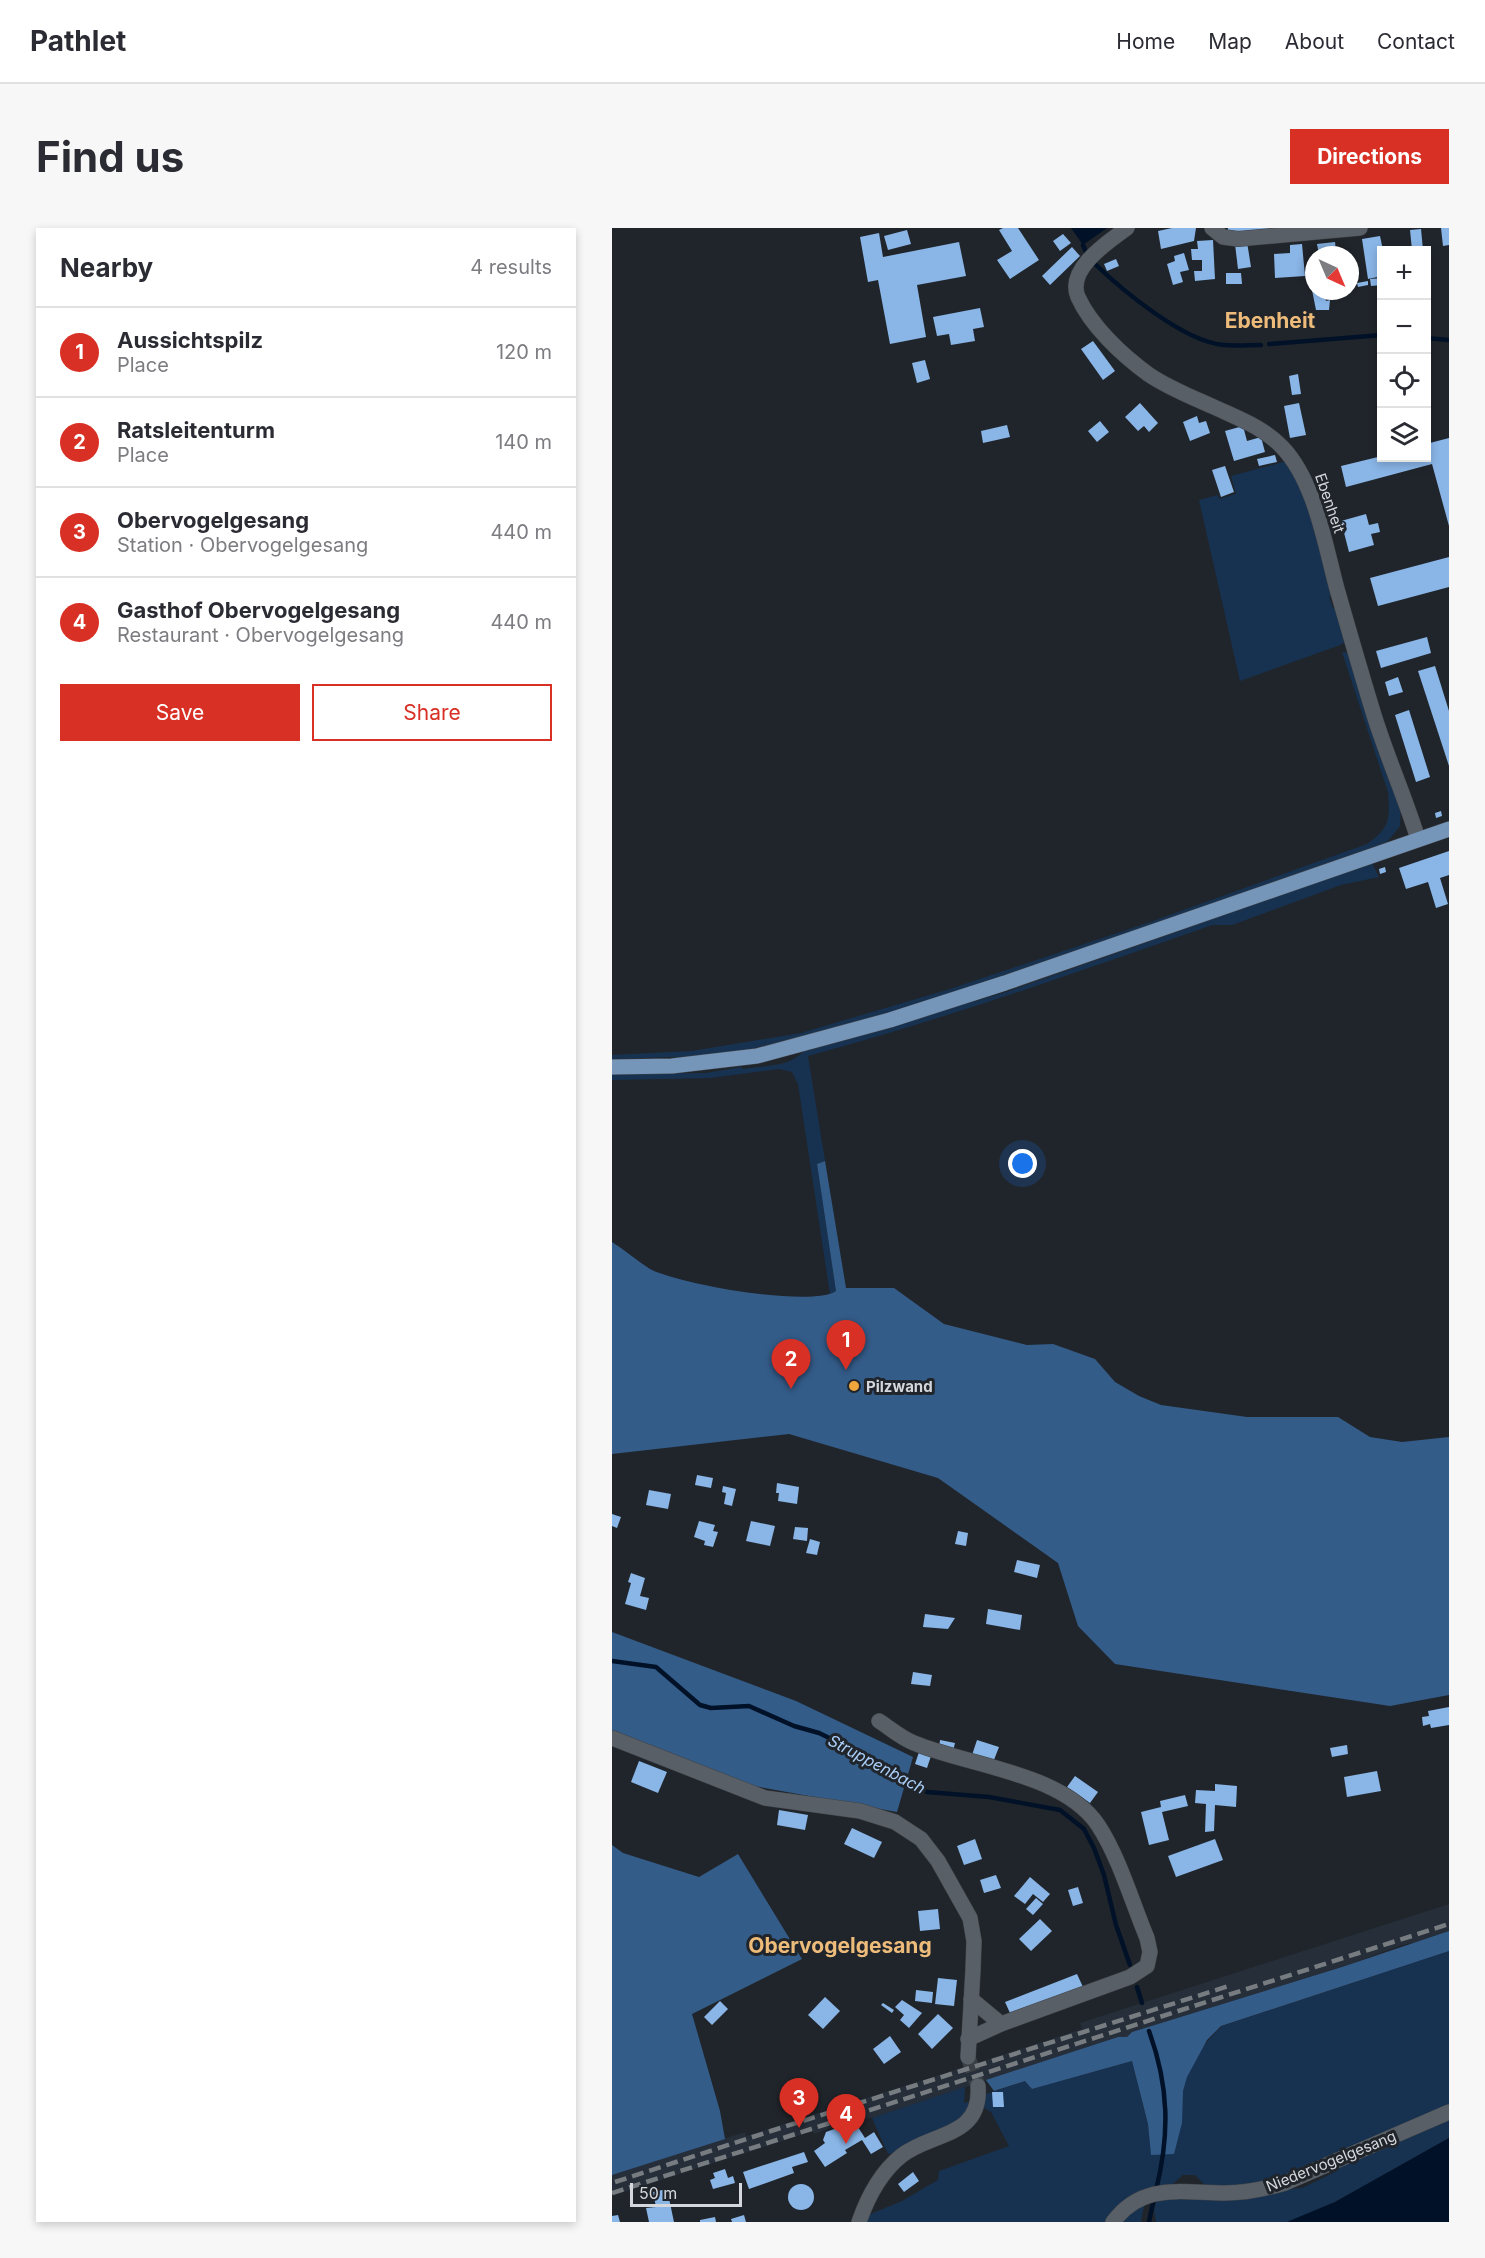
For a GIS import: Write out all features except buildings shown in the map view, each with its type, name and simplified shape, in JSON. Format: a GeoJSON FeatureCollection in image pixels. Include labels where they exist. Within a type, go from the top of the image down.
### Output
{"type":"FeatureCollection","features":[{"type":"Feature","properties":{"kind":"main road"},"geometry":{"type":"LineString","coordinates":[[612,1066],[672,1066],[757,1056],[890,1020],[995,987],[1449,829]]}},
{"type":"Feature","properties":{"kind":"street","name":"Ebenheit"},"geometry":{"type":"LineString","coordinates":[[1127,228],[1099,249],[1085,264],[1077,278],[1077,295],[1090,317],[1107,337],[1149,374],[1167,385],[1261,429],[1282,447],[1294,462],[1302,475],[1315,510],[1375,719],[1419,839]]}},
{"type":"Feature","properties":{"kind":"street"},"geometry":{"type":"LineString","coordinates":[[1212,228],[1223,237],[1238,239],[1360,228]]}},
{"type":"Feature","properties":{"kind":"street"},"geometry":{"type":"LineString","coordinates":[[879,1721],[911,1742],[1033,1780],[1061,1791],[1079,1803],[1097,1824],[1111,1851],[1147,1938],[1150,1952],[1147,1966],[1130,1977],[1001,2024],[968,2039]]}},
{"type":"Feature","properties":{"kind":"street"},"geometry":{"type":"LineString","coordinates":[[612,1738],[765,1798],[860,1811],[895,1822],[921,1839],[938,1861],[970,1918],[974,1941],[968,2057]]}},
{"type":"Feature","properties":{"kind":"street"},"geometry":{"type":"LineString","coordinates":[[971,1999],[1001,2024]]}},
{"type":"Feature","properties":{"kind":"street"},"geometry":{"type":"LineString","coordinates":[[859,2222],[865,2205],[884,2171],[904,2154],[963,2126],[972,2116],[979,2100],[978,2086]]}},
{"type":"Feature","properties":{"kind":"street","name":"Niedervogelgesang"},"geometry":{"type":"LineString","coordinates":[[1113,2222],[1126,2206],[1141,2197],[1169,2192],[1259,2191],[1285,2183],[1449,2112]]}},
{"type":"Feature","properties":{"kind":"shaded area"},"geometry":{"type":"Polygon","coordinates":[[[1071,228],[1107,228],[1083,245],[1071,228]]]}},
{"type":"Feature","properties":{"kind":"shaded area"},"geometry":{"type":"Polygon","coordinates":[[[1287,461],[1298,481],[1311,517],[1336,594],[1329,597],[1333,608],[1339,607],[1348,640],[1340,645],[1240,681],[1199,500],[1218,495],[1219,499],[1236,494],[1231,476],[1287,461]]]}},
{"type":"Feature","properties":{"kind":"shaded area"},"geometry":{"type":"Polygon","coordinates":[[[1342,652],[1352,653],[1401,804],[1400,826],[1387,842],[889,1014],[755,1048],[705,1056],[612,1059],[612,1055],[692,1051],[801,1033],[950,989],[1150,922],[1367,844],[1380,833],[1387,822],[1388,792],[1342,652]]]}},
{"type":"Feature","properties":{"kind":"shaded area"},"geometry":{"type":"Polygon","coordinates":[[[1372,863],[1379,877],[1341,885],[1232,925],[1212,925],[961,1011],[808,1056],[825,1161],[817,1164],[836,1291],[830,1294],[798,1084],[792,1072],[779,1069],[710,1078],[612,1080],[612,1074],[706,1073],[783,1063],[803,1052],[1006,992],[1372,863]]]}},
{"type":"Feature","properties":{"kind":"shaded area"},"geometry":{"type":"Polygon","coordinates":[[[825,1161],[846,1288],[894,1288],[944,1324],[1027,1345],[1053,1344],[1095,1359],[1115,1382],[1161,1405],[1247,1417],[1338,1417],[1370,1437],[1402,1442],[1449,1437],[1449,1695],[1390,1706],[1115,1664],[1078,1626],[1058,1563],[938,1478],[789,1434],[612,1454],[612,1242],[650,1269],[687,1281],[744,1292],[800,1297],[822,1296],[836,1291],[817,1164],[825,1161]]]}},
{"type":"Feature","properties":{"kind":"shaded area"},"geometry":{"type":"Polygon","coordinates":[[[612,1632],[796,1701],[913,1757],[897,1812],[754,1786],[612,1732],[612,1632]]]}},
{"type":"Feature","properties":{"kind":"shaded area"},"geometry":{"type":"Polygon","coordinates":[[[612,1845],[623,1853],[699,1877],[738,1854],[802,1959],[692,2014],[720,2111],[725,2139],[612,2175],[612,1845]]]}},
{"type":"Feature","properties":{"kind":"shaded area"},"geometry":{"type":"Polygon","coordinates":[[[1449,1904],[1449,1931],[1422,1941],[1402,1945],[1342,1967],[1132,2032],[1127,2037],[1118,2037],[872,2118],[855,2119],[814,2134],[813,2131],[612,2196],[612,2175],[745,2132],[746,2136],[999,2056],[1082,2029],[1080,2023],[1449,1904]]]}},
{"type":"Feature","properties":{"kind":"shaded area"},"geometry":{"type":"Polygon","coordinates":[[[1449,1931],[1449,1951],[1221,2026],[1207,2040],[1187,2077],[1183,2091],[1182,2123],[1174,2154],[1151,2155],[1148,2124],[1132,2061],[1032,2089],[1025,2081],[994,2091],[986,2080],[1118,2037],[1127,2037],[1132,2032],[1342,1967],[1449,1931]]]}},
{"type":"Feature","properties":{"kind":"shaded area"},"geometry":{"type":"Polygon","coordinates":[[[1449,1951],[1449,2106],[1282,2179],[1259,2185],[1206,2186],[1195,2175],[1183,2175],[1168,2188],[1106,2222],[864,2222],[866,2216],[902,2201],[938,2180],[939,2171],[1009,2146],[991,2112],[983,2107],[983,2095],[1026,2081],[1032,2089],[1132,2061],[1148,2124],[1151,2154],[1182,2123],[1182,2094],[1188,2072],[1203,2047],[1222,2026],[1449,1951]]]}},
{"type":"Feature","properties":{"kind":"shaded area"},"geometry":{"type":"Polygon","coordinates":[[[965,2087],[964,2103],[968,2102],[968,2110],[962,2120],[895,2153],[888,2154],[872,2118],[965,2087]]]}},
{"type":"Feature","properties":{"kind":"shaded area"},"geometry":{"type":"Polygon","coordinates":[[[1449,2117],[1449,2138],[1335,2202],[1287,2222],[1156,2222],[1154,2211],[1157,2199],[1302,2188],[1333,2173],[1338,2167],[1449,2117]]]}},
{"type":"Feature","properties":{"kind":"shaded area"},"geometry":{"type":"Polygon","coordinates":[[[1449,2138],[1449,2222],[1287,2222],[1335,2202],[1449,2138]]]}},
{"type":"Feature","properties":{"kind":"shaded area"},"geometry":{"type":"Polygon","coordinates":[[[1145,2201],[1141,2222],[1121,2222],[1145,2201]]]}},
{"type":"Feature","properties":{"kind":"waterway"},"geometry":{"type":"LineString","coordinates":[[1083,245],[1087,254]]}},
{"type":"Feature","properties":{"kind":"waterway"},"geometry":{"type":"LineString","coordinates":[[1094,263],[1154,313],[1191,335],[1224,345],[1261,345]]}},
{"type":"Feature","properties":{"kind":"waterway"},"geometry":{"type":"LineString","coordinates":[[1269,344],[1377,335]]}},
{"type":"Feature","properties":{"kind":"waterway"},"geometry":{"type":"LineString","coordinates":[[1431,338],[1449,340]]}},
{"type":"Feature","properties":{"kind":"waterway","name":"Struppenbach"},"geometry":{"type":"LineString","coordinates":[[612,1661],[656,1667],[700,1705],[711,1708],[749,1706],[794,1726],[819,1733],[891,1768],[927,1792],[989,1797],[1060,1810],[1084,1829],[1094,1848],[1130,1965]]}},
{"type":"Feature","properties":{"kind":"waterway","name":"Struppenbach"},"geometry":{"type":"LineString","coordinates":[[1137,1987],[1142,2003]]}},
{"type":"Feature","properties":{"kind":"waterway","name":"Struppenbach"},"geometry":{"type":"LineString","coordinates":[[1149,2031],[1156,2051],[1164,2091],[1165,2110],[1164,2149],[1156,2190]]}},
{"type":"Feature","properties":{"kind":"waterway","name":"Struppenbach"},"geometry":{"type":"LineString","coordinates":[[1149,2222],[1154,2198]]}},
{"type":"Feature","properties":{"kind":"tunnel"},"geometry":{"type":"LineString","coordinates":[[968,2057],[978,2086]]}},
{"type":"Feature","properties":{"kind":"railway"},"geometry":{"type":"LineString","coordinates":[[612,2193],[1449,1924]]}},
{"type":"Feature","properties":{"kind":"railway"},"geometry":{"type":"LineString","coordinates":[[615,2182],[1232,1985]]}},
{"type":"Feature","properties":{"kind":"place","name":"Aussichtspilz"},"geometry":{"type":"Point","coordinates":[846,1370]}},
{"type":"Feature","properties":{"kind":"place","name":"Pilzwand"},"geometry":{"type":"Point","coordinates":[854,1386]}},
{"type":"Feature","properties":{"kind":"place","name":"Ratsleitenturm"},"geometry":{"type":"Point","coordinates":[791,1389]}},
{"type":"Feature","properties":{"kind":"place","name":"Obervogelgesang"},"geometry":{"type":"Point","coordinates":[799,2128]}},
{"type":"Feature","properties":{"kind":"place","name":"Gasthof Obervogelgesang"},"geometry":{"type":"Point","coordinates":[846,2144]}},
{"type":"Feature","properties":{"kind":"district","name":"Ebenheit"},"geometry":{"type":"Point","coordinates":[1270,320]}},
{"type":"Feature","properties":{"kind":"district","name":"Obervogelgesang"},"geometry":{"type":"Point","coordinates":[840,1945]}}]}
